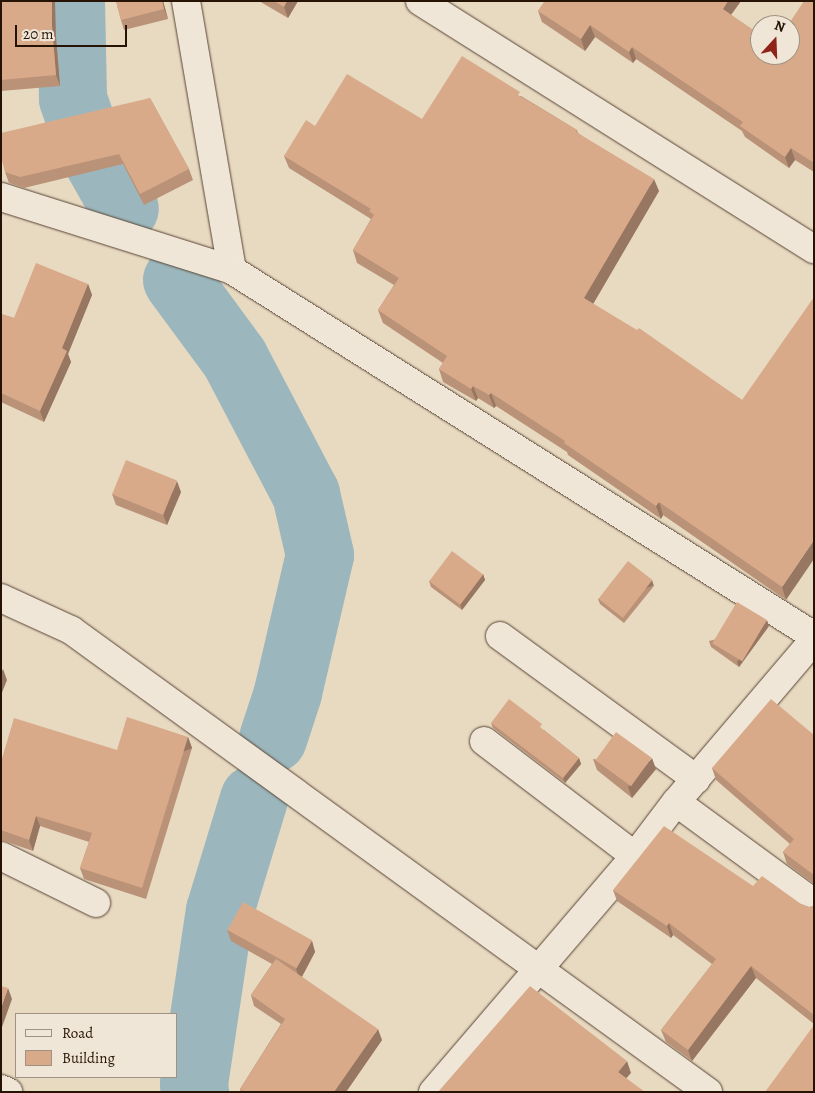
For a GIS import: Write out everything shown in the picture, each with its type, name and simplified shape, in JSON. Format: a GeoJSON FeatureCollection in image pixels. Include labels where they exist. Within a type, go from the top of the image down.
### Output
{"type":"FeatureCollection","features":[{"type":"Feature","properties":{"kind":"street"},"geometry":{"type":"LineString","coordinates":[[186,1],[232,270]]}},
{"type":"Feature","properties":{"kind":"street"},"geometry":{"type":"LineString","coordinates":[[420,1],[814,249]]}},
{"type":"Feature","properties":{"kind":"street"},"geometry":{"type":"LineString","coordinates":[[1,197],[232,270],[814,638],[676,802],[635,856],[433,1092]]}},
{"type":"Feature","properties":{"kind":"street"},"geometry":{"type":"LineString","coordinates":[[1,598],[71,630],[708,1092]]}},
{"type":"Feature","properties":{"kind":"street"},"geometry":{"type":"LineString","coordinates":[[500,636],[696,779]]}},
{"type":"Feature","properties":{"kind":"street"},"geometry":{"type":"LineString","coordinates":[[484,741],[635,856]]}},
{"type":"Feature","properties":{"kind":"street"},"geometry":{"type":"LineString","coordinates":[[676,802],[814,903]]}},
{"type":"Feature","properties":{"kind":"street"},"geometry":{"type":"LineString","coordinates":[[1,856],[96,903]]}},
{"type":"Feature","properties":{"kind":"street"},"geometry":{"type":"LineString","coordinates":[[1,1089],[8,1092]]}},
{"type":"Feature","properties":{"kind":"building"},"geometry":{"type":"Polygon","coordinates":[[[1,1],[52,1],[56,75],[1,80],[1,1]]]}},
{"type":"Feature","properties":{"kind":"building"},"geometry":{"type":"Polygon","coordinates":[[[116,1],[162,1],[164,9],[121,20],[116,1]]]}},
{"type":"Feature","properties":{"kind":"building"},"geometry":{"type":"Polygon","coordinates":[[[274,1],[287,1],[284,7],[274,1]]]}},
{"type":"Feature","properties":{"kind":"building"},"geometry":{"type":"Polygon","coordinates":[[[545,1],[728,1],[723,9],[750,28],[750,65],[800,65],[800,15],[795,15],[804,1],[814,1],[814,163],[791,148],[785,157],[740,126],[743,122],[632,47],[629,52],[590,25],[581,39],[538,11],[545,1]]]}},
{"type":"Feature","properties":{"kind":"building"},"geometry":{"type":"Polygon","coordinates":[[[462,56],[520,92],[518,95],[654,179],[584,298],[637,330],[639,328],[742,400],[814,297],[814,540],[782,587],[659,502],[656,506],[564,443],[565,441],[491,393],[489,395],[473,386],[471,389],[439,369],[447,356],[378,310],[399,278],[353,250],[374,215],[369,211],[371,209],[284,156],[306,120],[315,126],[347,74],[422,119],[462,56]]]}},
{"type":"Feature","properties":{"kind":"building"},"geometry":{"type":"Polygon","coordinates":[[[150,98],[189,169],[140,194],[119,154],[20,177],[5,172],[1,157],[1,133],[150,98]]]}},
{"type":"Feature","properties":{"kind":"building"},"geometry":{"type":"Polygon","coordinates":[[[36,263],[88,284],[62,348],[67,351],[40,411],[1,393],[1,314],[14,318],[36,263]]]}},
{"type":"Feature","properties":{"kind":"building"},"geometry":{"type":"Polygon","coordinates":[[[126,460],[177,481],[163,515],[112,494],[126,460]]]}},
{"type":"Feature","properties":{"kind":"building"},"geometry":{"type":"Polygon","coordinates":[[[452,551],[483,574],[460,605],[429,581],[452,551]]]}},
{"type":"Feature","properties":{"kind":"building"},"geometry":{"type":"Polygon","coordinates":[[[628,561],[652,580],[623,618],[598,599],[628,561]]]}},
{"type":"Feature","properties":{"kind":"building"},"geometry":{"type":"Polygon","coordinates":[[[737,602],[767,620],[742,661],[712,643],[737,602]]]}},
{"type":"Feature","properties":{"kind":"building"},"geometry":{"type":"Polygon","coordinates":[[[509,699],[542,724],[540,727],[579,758],[563,778],[491,723],[509,699]]]}},
{"type":"Feature","properties":{"kind":"building"},"geometry":{"type":"Polygon","coordinates":[[[771,699],[814,735],[814,875],[783,852],[794,839],[712,768],[771,699]]]}},
{"type":"Feature","properties":{"kind":"building"},"geometry":{"type":"Polygon","coordinates":[[[127,717],[188,737],[142,888],[80,868],[92,833],[36,816],[29,840],[1,830],[1,762],[14,718],[117,750],[127,717]]]}},
{"type":"Feature","properties":{"kind":"building"},"geometry":{"type":"Polygon","coordinates":[[[616,732],[652,758],[631,786],[595,760],[616,732]]]}},
{"type":"Feature","properties":{"kind":"building"},"geometry":{"type":"Polygon","coordinates":[[[664,826],[753,886],[762,876],[801,904],[809,907],[814,906],[814,1015],[751,966],[688,1050],[661,1030],[716,959],[669,923],[667,926],[613,890],[664,826]]]}},
{"type":"Feature","properties":{"kind":"building"},"geometry":{"type":"Polygon","coordinates":[[[243,902],[312,940],[297,968],[227,930],[243,902]]]}},
{"type":"Feature","properties":{"kind":"building"},"geometry":{"type":"Polygon","coordinates":[[[276,959],[378,1029],[334,1092],[245,1092],[240,1089],[285,1019],[251,995],[276,959]]]}},
{"type":"Feature","properties":{"kind":"building"},"geometry":{"type":"Polygon","coordinates":[[[1,986],[8,988],[1,1008],[1,986]]]}},
{"type":"Feature","properties":{"kind":"building"},"geometry":{"type":"Polygon","coordinates":[[[530,986],[627,1061],[618,1072],[645,1092],[438,1092],[530,986]]]}},
{"type":"Feature","properties":{"kind":"building"},"geometry":{"type":"Polygon","coordinates":[[[814,1025],[814,1092],[765,1092],[814,1025]]]}},
{"type":"Feature","properties":{"kind":"waterway"},"geometry":{"type":"LineString","coordinates":[[71,1],[73,99],[89,145],[125,209]]}},
{"type":"Feature","properties":{"kind":"waterway"},"geometry":{"type":"LineString","coordinates":[[177,280],[235,359],[306,494],[320,555],[288,693],[273,739]]}},
{"type":"Feature","properties":{"kind":"waterway"},"geometry":{"type":"LineString","coordinates":[[195,1092],[194,1084],[220,911],[254,799]]}}]}
